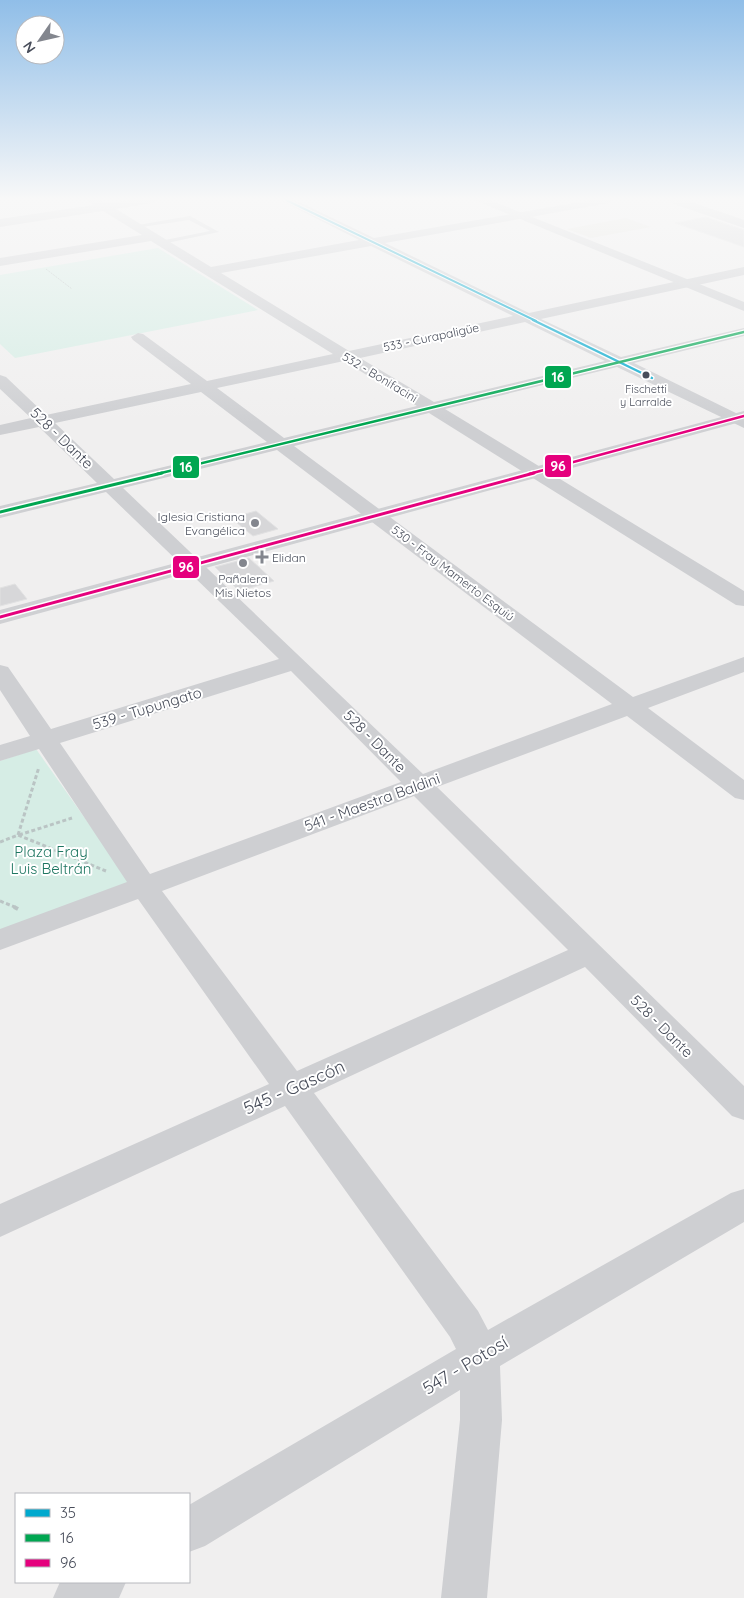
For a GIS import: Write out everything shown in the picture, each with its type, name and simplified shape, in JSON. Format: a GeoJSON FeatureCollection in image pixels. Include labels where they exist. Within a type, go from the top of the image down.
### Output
{"type":"FeatureCollection","features":[{"type":"Feature","properties":{"kind":"street","name":"532 - Bonifacini"},"geometry":{"type":"LineString","coordinates":[[214,275],[744,600]]}},
{"type":"Feature","properties":{"kind":"street"},"geometry":{"type":"LineString","coordinates":[[439,275],[741,419]]}},
{"type":"Feature","properties":{"kind":"street"},"geometry":{"type":"LineString","coordinates":[[665,275],[744,307]]}},
{"type":"Feature","properties":{"kind":"street","name":"533 - Curapaligüe"},"geometry":{"type":"LineString","coordinates":[[0,430],[727,275]]}},
{"type":"Feature","properties":{"kind":"street"},"geometry":{"type":"LineString","coordinates":[[0,512],[744,332]]}},
{"type":"Feature","properties":{"kind":"street","name":"530 - Fray Mamerto Esquiú"},"geometry":{"type":"LineString","coordinates":[[138,337],[744,792]]}},
{"type":"Feature","properties":{"kind":"street","name":"528 - Dante"},"geometry":{"type":"LineString","coordinates":[[0,380],[295,662],[744,1107]]}},
{"type":"Feature","properties":{"kind":"street"},"geometry":{"type":"LineString","coordinates":[[0,617],[535,471],[741,419]]}},
{"type":"Feature","properties":{"kind":"street","name":"539 - Tupungato"},"geometry":{"type":"LineString","coordinates":[[0,753],[295,662]]}},
{"type":"Feature","properties":{"kind":"street","name":"541 - Maestra Baldini"},"geometry":{"type":"LineString","coordinates":[[0,940],[744,664]]}},
{"type":"Feature","properties":{"kind":"street"},"geometry":{"type":"LineString","coordinates":[[0,672],[47,739],[144,887],[464,1324],[480,1356],[481,1420],[464,1598]]}},
{"type":"Feature","properties":{"kind":"street","name":"545 - Gascón"},"geometry":{"type":"LineString","coordinates":[[0,1221],[589,953]]}},
{"type":"Feature","properties":{"kind":"street","name":"547 - Potosí"},"geometry":{"type":"LineString","coordinates":[[190,1529],[480,1356],[744,1204]]}},
{"type":"Feature","properties":{"kind":"street"},"geometry":{"type":"LineString","coordinates":[[76,1598],[101,1583]]}},
{"type":"Feature","properties":{"kind":"path"},"geometry":{"type":"LineString","coordinates":[[54,275],[72,289]]}},
{"type":"Feature","properties":{"kind":"path"},"geometry":{"type":"LineString","coordinates":[[18,835],[47,739]]}},
{"type":"Feature","properties":{"kind":"path"},"geometry":{"type":"LineString","coordinates":[[0,842],[93,810]]}},
{"type":"Feature","properties":{"kind":"path"},"geometry":{"type":"LineString","coordinates":[[18,835],[144,887]]}},
{"type":"Feature","properties":{"kind":"green space"},"geometry":{"type":"Polygon","coordinates":[[[0,275],[201,275],[258,310],[15,358],[0,344],[0,275]]]}},
{"type":"Feature","properties":{"kind":"green space","name":"Plaza Fray Luis Beltrán"},"geometry":{"type":"Polygon","coordinates":[[[36,749],[132,885],[0,935],[0,761],[36,749]]]}},
{"type":"Feature","properties":{"kind":"building","name":"Iglesia Cristiana Evangélica"},"geometry":{"type":"Polygon","coordinates":[[[256,511],[278,529],[253,536],[231,518],[256,511]]]}},
{"type":"Feature","properties":{"kind":"building"},"geometry":{"type":"Polygon","coordinates":[[[249,558],[274,581],[239,591],[215,567],[249,558]]]}},
{"type":"Feature","properties":{"kind":"building"},"geometry":{"type":"Polygon","coordinates":[[[15,584],[27,599],[0,606],[0,588],[15,584]]]}},
{"type":"Feature","properties":{"kind":"transit line","name":"35"},"geometry":{"type":"LineString","coordinates":[[439,275],[652,378]]}},
{"type":"Feature","properties":{"kind":"transit line","name":"16"},"geometry":{"type":"LineString","coordinates":[[0,512],[744,332]]}},
{"type":"Feature","properties":{"kind":"transit line","name":"96"},"geometry":{"type":"LineString","coordinates":[[0,617],[744,416]]}},
{"type":"Feature","properties":{"kind":"place","name":"Fischetti y Larralde"},"geometry":{"type":"Point","coordinates":[646,375]}},
{"type":"Feature","properties":{"kind":"place","name":"Iglesia Cristiana Evangélica"},"geometry":{"type":"Point","coordinates":[255,523]}},
{"type":"Feature","properties":{"kind":"place","name":"Elidan"},"geometry":{"type":"Point","coordinates":[262,557]}},
{"type":"Feature","properties":{"kind":"place","name":"Pañalera Mis Nietos"},"geometry":{"type":"Point","coordinates":[243,563]}}]}
